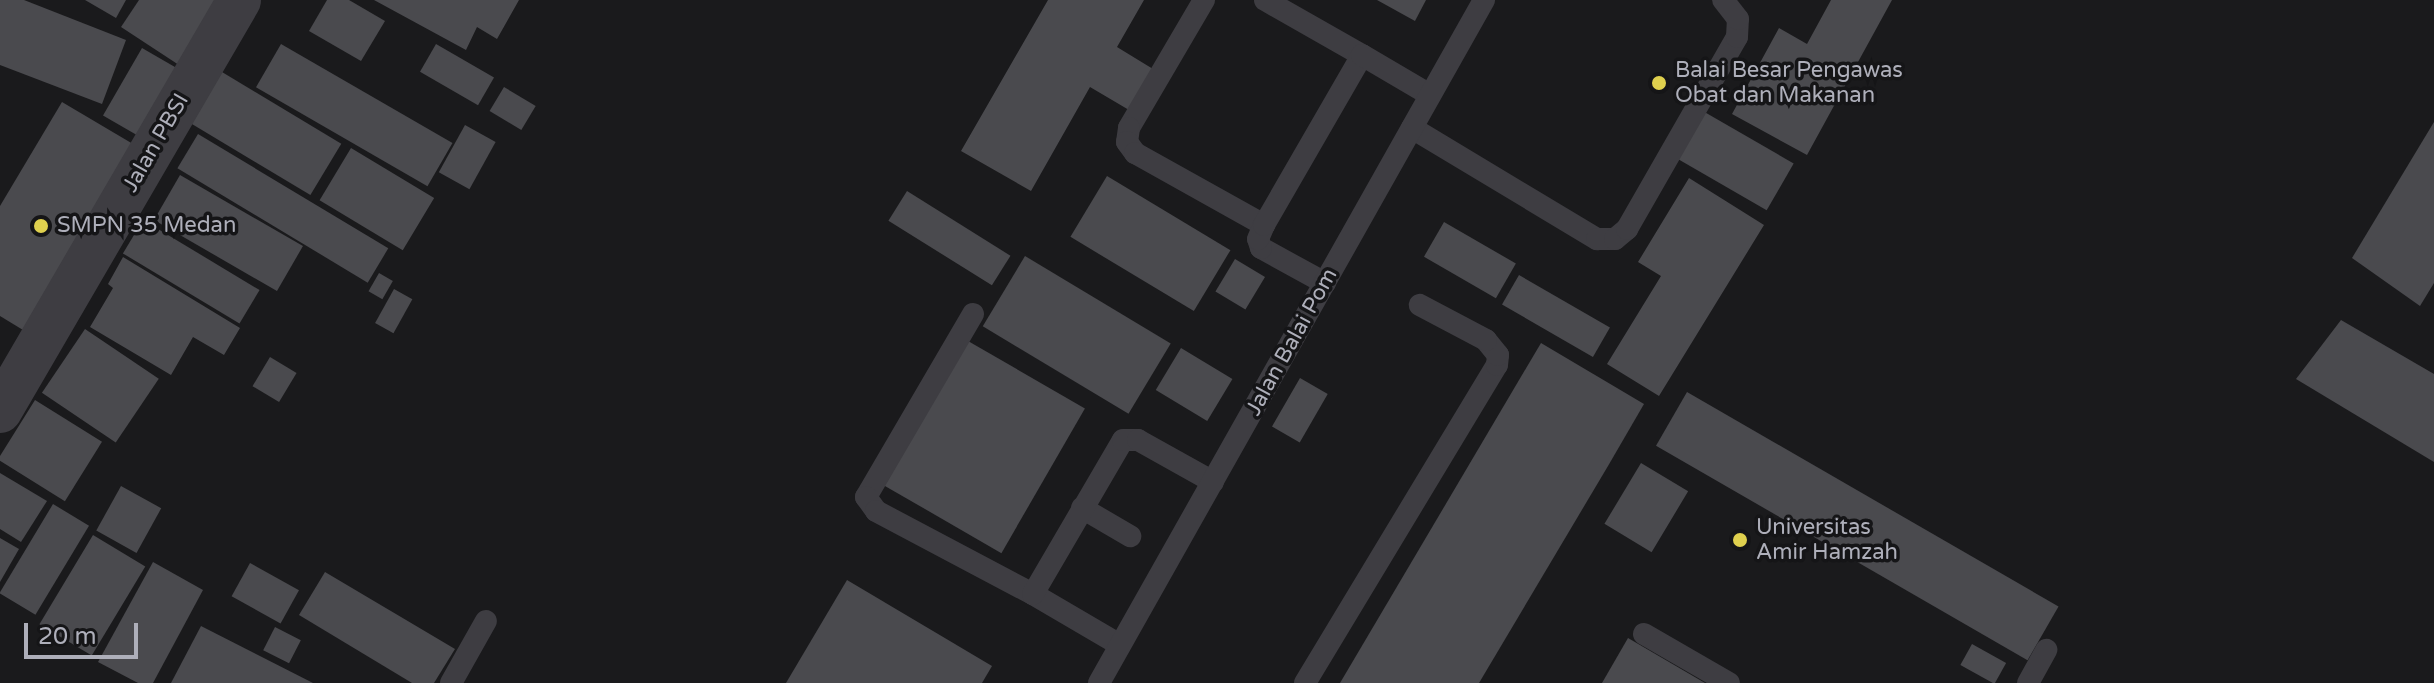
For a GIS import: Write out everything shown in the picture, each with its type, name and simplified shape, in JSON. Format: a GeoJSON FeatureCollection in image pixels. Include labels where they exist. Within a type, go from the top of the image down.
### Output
{"type":"FeatureCollection","features":[{"type":"Feature","properties":{"kind":"street","name":"Jalan PBSI"},"geometry":{"type":"LineString","coordinates":[[0,411],[239,0]]}},
{"type":"Feature","properties":{"kind":"lane"},"geometry":{"type":"LineString","coordinates":[[1204,0],[1129,128],[1127,142],[1135,153],[1264,225]]}},
{"type":"Feature","properties":{"kind":"lane"},"geometry":{"type":"LineString","coordinates":[[1265,0],[1294,7],[1362,55],[1430,95]]}},
{"type":"Feature","properties":{"kind":"lane","name":"Jalan Balai Pom"},"geometry":{"type":"LineString","coordinates":[[1099,683],[1484,0]]}},
{"type":"Feature","properties":{"kind":"lane"},"geometry":{"type":"LineString","coordinates":[[1412,128],[1597,239],[1615,239],[1627,229],[1737,37],[1738,19],[1723,0]]}},
{"type":"Feature","properties":{"kind":"lane"},"geometry":{"type":"LineString","coordinates":[[1325,283],[1261,248],[1258,239],[1362,55]]}},
{"type":"Feature","properties":{"kind":"lane"},"geometry":{"type":"LineString","coordinates":[[1305,683],[1497,365],[1498,355],[1486,340],[1420,305]]}},
{"type":"Feature","properties":{"kind":"lane"},"geometry":{"type":"LineString","coordinates":[[973,314],[866,497],[876,511],[1033,594],[1120,645]]}},
{"type":"Feature","properties":{"kind":"lane"},"geometry":{"type":"LineString","coordinates":[[1033,594],[1119,443],[1128,438],[1213,482]]}},
{"type":"Feature","properties":{"kind":"lane"},"geometry":{"type":"LineString","coordinates":[[1082,508],[1130,536]]}},
{"type":"Feature","properties":{"kind":"lane"},"geometry":{"type":"LineString","coordinates":[[451,683],[486,621]]}},
{"type":"Feature","properties":{"kind":"lane"},"geometry":{"type":"LineString","coordinates":[[1644,634],[1729,683]]}},
{"type":"Feature","properties":{"kind":"lane"},"geometry":{"type":"LineString","coordinates":[[2028,683],[2046,650]]}},
{"type":"Feature","properties":{"kind":"building"},"geometry":{"type":"Polygon","coordinates":[[[0,0],[24,0],[126,40],[102,104],[0,65],[0,0]]]}},
{"type":"Feature","properties":{"kind":"building"},"geometry":{"type":"Polygon","coordinates":[[[85,0],[126,0],[116,18],[85,0]]]}},
{"type":"Feature","properties":{"kind":"building"},"geometry":{"type":"Polygon","coordinates":[[[139,0],[226,0],[182,67],[121,27],[139,0]]]}},
{"type":"Feature","properties":{"kind":"building"},"geometry":{"type":"Polygon","coordinates":[[[327,0],[349,0],[385,21],[361,61],[309,31],[327,0]]]}},
{"type":"Feature","properties":{"kind":"building"},"geometry":{"type":"Polygon","coordinates":[[[374,0],[519,0],[497,39],[477,27],[466,50],[374,0]]]}},
{"type":"Feature","properties":{"kind":"building"},"geometry":{"type":"Polygon","coordinates":[[[1048,0],[1144,0],[1117,47],[1153,69],[1129,110],[1090,87],[1031,191],[961,151],[1048,0]]]}},
{"type":"Feature","properties":{"kind":"building"},"geometry":{"type":"Polygon","coordinates":[[[1377,0],[1426,0],[1415,21],[1377,0]]]}},
{"type":"Feature","properties":{"kind":"building"},"geometry":{"type":"Polygon","coordinates":[[[1831,0],[1892,0],[1807,155],[1732,114],[1779,28],[1807,44],[1831,0]]]}},
{"type":"Feature","properties":{"kind":"building"},"geometry":{"type":"Polygon","coordinates":[[[281,44],[452,143],[427,186],[256,87],[281,44]]]}},
{"type":"Feature","properties":{"kind":"building"},"geometry":{"type":"Polygon","coordinates":[[[436,44],[494,78],[478,105],[420,72],[436,44]]]}},
{"type":"Feature","properties":{"kind":"building"},"geometry":{"type":"Polygon","coordinates":[[[142,48],[188,75],[149,142],[103,116],[142,48]]]}},
{"type":"Feature","properties":{"kind":"building"},"geometry":{"type":"Polygon","coordinates":[[[217,69],[341,144],[310,195],[186,120],[217,69]]]}},
{"type":"Feature","properties":{"kind":"building"},"geometry":{"type":"Polygon","coordinates":[[[504,87],[536,106],[521,130],[490,111],[504,87]]]}},
{"type":"Feature","properties":{"kind":"building"},"geometry":{"type":"Polygon","coordinates":[[[62,102],[133,144],[23,330],[0,316],[0,206],[62,102]]]}},
{"type":"Feature","properties":{"kind":"building"},"geometry":{"type":"Polygon","coordinates":[[[1701,110],[1794,164],[1767,210],[1674,157],[1701,110]]]}},
{"type":"Feature","properties":{"kind":"building"},"geometry":{"type":"Polygon","coordinates":[[[2434,122],[2434,283],[2420,306],[2352,258],[2434,122]]]}},
{"type":"Feature","properties":{"kind":"building"},"geometry":{"type":"Polygon","coordinates":[[[465,125],[496,142],[469,189],[439,172],[465,125]]]}},
{"type":"Feature","properties":{"kind":"building"},"geometry":{"type":"Polygon","coordinates":[[[198,134],[388,248],[368,283],[177,168],[198,134]]]}},
{"type":"Feature","properties":{"kind":"building"},"geometry":{"type":"Polygon","coordinates":[[[351,148],[434,198],[403,250],[320,200],[351,148]]]}},
{"type":"Feature","properties":{"kind":"building"},"geometry":{"type":"Polygon","coordinates":[[[180,175],[303,246],[277,291],[154,220],[180,175]]]}},
{"type":"Feature","properties":{"kind":"building"},"geometry":{"type":"Polygon","coordinates":[[[1107,176],[1230,250],[1194,311],[1070,237],[1107,176]]]}},
{"type":"Feature","properties":{"kind":"building"},"geometry":{"type":"Polygon","coordinates":[[[1689,178],[1764,225],[1659,396],[1607,364],[1661,276],[1638,262],[1689,178]]]}},
{"type":"Feature","properties":{"kind":"building"},"geometry":{"type":"Polygon","coordinates":[[[907,191],[1010,256],[992,285],[888,221],[907,191]]]}},
{"type":"Feature","properties":{"kind":"building"},"geometry":{"type":"Polygon","coordinates":[[[143,220],[260,290],[239,323],[123,253],[143,220]]]}},
{"type":"Feature","properties":{"kind":"building"},"geometry":{"type":"Polygon","coordinates":[[[1444,222],[1516,264],[1496,298],[1424,257],[1444,222]]]}},
{"type":"Feature","properties":{"kind":"building"},"geometry":{"type":"Polygon","coordinates":[[[1025,256],[1171,344],[1128,414],[983,326],[1025,256]]]}},
{"type":"Feature","properties":{"kind":"building"},"geometry":{"type":"Polygon","coordinates":[[[123,257],[240,328],[224,355],[193,337],[171,375],[90,327],[113,288],[108,284],[123,257]]]}},
{"type":"Feature","properties":{"kind":"building"},"geometry":{"type":"Polygon","coordinates":[[[1235,259],[1265,277],[1245,310],[1215,292],[1235,259]]]}},
{"type":"Feature","properties":{"kind":"building"},"geometry":{"type":"Polygon","coordinates":[[[379,273],[393,281],[382,299],[368,291],[379,273]]]}},
{"type":"Feature","properties":{"kind":"building"},"geometry":{"type":"Polygon","coordinates":[[[1519,275],[1610,328],[1593,357],[1502,304],[1519,275]]]}},
{"type":"Feature","properties":{"kind":"building"},"geometry":{"type":"Polygon","coordinates":[[[394,289],[412,299],[393,333],[375,323],[394,289]]]}},
{"type":"Feature","properties":{"kind":"building"},"geometry":{"type":"Polygon","coordinates":[[[2341,320],[2434,374],[2434,462],[2296,379],[2341,320]]]}},
{"type":"Feature","properties":{"kind":"building"},"geometry":{"type":"Polygon","coordinates":[[[85,329],[159,379],[116,443],[42,393],[85,329]]]}},
{"type":"Feature","properties":{"kind":"building"},"geometry":{"type":"Polygon","coordinates":[[[968,341],[1085,408],[1001,553],[884,486],[968,341]]]}},
{"type":"Feature","properties":{"kind":"building"},"geometry":{"type":"Polygon","coordinates":[[[1541,343],[1644,404],[1608,466],[1479,683],[1340,683],[1541,343]]]}},
{"type":"Feature","properties":{"kind":"building"},"geometry":{"type":"Polygon","coordinates":[[[1181,348],[1232,379],[1207,421],[1156,390],[1181,348]]]}},
{"type":"Feature","properties":{"kind":"building"},"geometry":{"type":"Polygon","coordinates":[[[270,357],[297,373],[279,402],[252,386],[270,357]]]}},
{"type":"Feature","properties":{"kind":"building"},"geometry":{"type":"Polygon","coordinates":[[[1300,378],[1328,394],[1300,442],[1272,426],[1300,378]]]}},
{"type":"Feature","properties":{"kind":"building"},"geometry":{"type":"Polygon","coordinates":[[[1687,392],[2059,606],[2028,660],[1656,446],[1687,392]]]}},
{"type":"Feature","properties":{"kind":"building"},"geometry":{"type":"Polygon","coordinates":[[[35,400],[102,442],[65,501],[0,461],[35,400]]]}},
{"type":"Feature","properties":{"kind":"building"},"geometry":{"type":"Polygon","coordinates":[[[1641,463],[1688,491],[1652,552],[1604,524],[1641,463]]]}},
{"type":"Feature","properties":{"kind":"building"},"geometry":{"type":"Polygon","coordinates":[[[0,473],[47,501],[21,542],[0,529],[0,473]]]}},
{"type":"Feature","properties":{"kind":"building"},"geometry":{"type":"Polygon","coordinates":[[[121,486],[161,508],[137,553],[96,531],[121,486]]]}},
{"type":"Feature","properties":{"kind":"building"},"geometry":{"type":"Polygon","coordinates":[[[53,504],[89,526],[35,615],[0,592],[53,504]]]}},
{"type":"Feature","properties":{"kind":"building"},"geometry":{"type":"Polygon","coordinates":[[[93,535],[145,566],[92,656],[39,624],[93,535]]]}},
{"type":"Feature","properties":{"kind":"building"},"geometry":{"type":"Polygon","coordinates":[[[0,538],[19,549],[0,582],[0,538]]]}},
{"type":"Feature","properties":{"kind":"building"},"geometry":{"type":"Polygon","coordinates":[[[153,562],[203,590],[153,683],[138,683],[98,662],[153,562]]]}},
{"type":"Feature","properties":{"kind":"building"},"geometry":{"type":"Polygon","coordinates":[[[250,563],[299,590],[281,623],[232,596],[250,563]]]}},
{"type":"Feature","properties":{"kind":"building"},"geometry":{"type":"Polygon","coordinates":[[[325,572],[455,649],[434,683],[412,683],[299,615],[325,572]]]}},
{"type":"Feature","properties":{"kind":"building"},"geometry":{"type":"Polygon","coordinates":[[[847,580],[992,666],[982,683],[786,683],[847,580]]]}},
{"type":"Feature","properties":{"kind":"building"},"geometry":{"type":"Polygon","coordinates":[[[201,626],[313,683],[171,683],[201,626]]]}},
{"type":"Feature","properties":{"kind":"building"},"geometry":{"type":"Polygon","coordinates":[[[275,627],[301,640],[289,663],[263,650],[275,627]]]}},
{"type":"Feature","properties":{"kind":"building"},"geometry":{"type":"Polygon","coordinates":[[[1628,638],[1705,683],[1602,683],[1628,638]]]}},
{"type":"Feature","properties":{"kind":"building"},"geometry":{"type":"Polygon","coordinates":[[[1972,644],[2006,663],[1995,683],[1960,665],[1972,644]]]}},
{"type":"Feature","properties":{"kind":"place","name":"Balai Besar Pengawas Obat dan Makanan"},"geometry":{"type":"Point","coordinates":[1659,83]}},
{"type":"Feature","properties":{"kind":"place","name":"SMPN 35 Medan"},"geometry":{"type":"Point","coordinates":[41,226]}},
{"type":"Feature","properties":{"kind":"place","name":"Universitas Amir Hamzah"},"geometry":{"type":"Point","coordinates":[1740,540]}}]}
